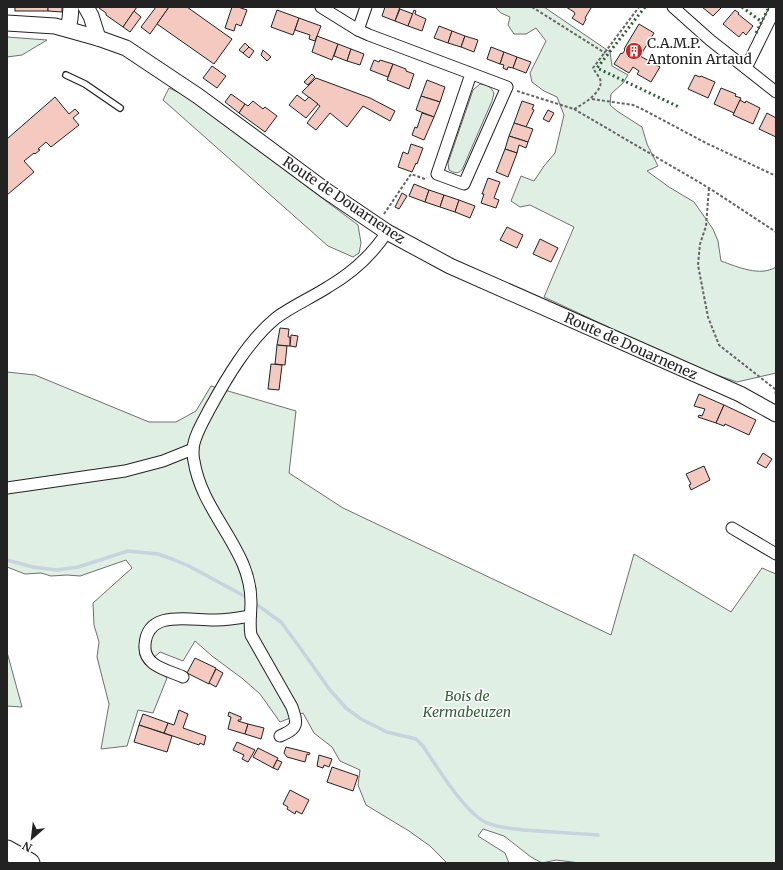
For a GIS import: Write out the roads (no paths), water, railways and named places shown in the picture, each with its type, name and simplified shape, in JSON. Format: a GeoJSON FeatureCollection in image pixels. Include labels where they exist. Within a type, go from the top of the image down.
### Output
{"type":"FeatureCollection","features":[{"type":"Feature","properties":{"kind":"highway"},"geometry":{"type":"LineString","coordinates":[[7,850],[30,863]]}},
{"type":"Feature","properties":{"kind":"main road"},"geometry":{"type":"LineString","coordinates":[[68,29],[71,7]]}},
{"type":"Feature","properties":{"kind":"main road"},"geometry":{"type":"LineString","coordinates":[[86,7],[91,16],[98,38]]}},
{"type":"Feature","properties":{"kind":"main road","name":"Route de Douarnenez"},"geometry":{"type":"LineString","coordinates":[[7,23],[55,26],[98,38],[126,48],[176,80],[325,190],[382,229],[450,266],[712,381],[740,394],[776,414]]}},
{"type":"Feature","properties":{"kind":"street"},"geometry":{"type":"LineString","coordinates":[[322,7],[358,30],[507,87],[464,184],[438,174],[471,74]]}},
{"type":"Feature","properties":{"kind":"street"},"geometry":{"type":"LineString","coordinates":[[358,30],[366,7]]}},
{"type":"Feature","properties":{"kind":"street"},"geometry":{"type":"LineString","coordinates":[[672,7],[776,92]]}},
{"type":"Feature","properties":{"kind":"street"},"geometry":{"type":"LineString","coordinates":[[746,68],[776,7]]}},
{"type":"Feature","properties":{"kind":"street"},"geometry":{"type":"LineString","coordinates":[[280,736],[294,728],[297,720],[282,688],[254,642],[250,629],[250,584],[243,564],[215,516],[196,472],[193,449],[196,436],[217,396],[232,371],[258,336],[267,326],[285,312],[327,288],[351,272],[371,254],[382,229]]}},
{"type":"Feature","properties":{"kind":"street"},"geometry":{"type":"LineString","coordinates":[[7,488],[125,471],[163,461],[193,449]]}},
{"type":"Feature","properties":{"kind":"street"},"geometry":{"type":"LineString","coordinates":[[732,528],[776,554]]}},
{"type":"Feature","properties":{"kind":"street"},"geometry":{"type":"LineString","coordinates":[[184,677],[155,666],[148,658],[145,652],[146,638],[152,627],[162,620],[216,620],[250,616]]}},
{"type":"Feature","properties":{"kind":"lane"},"geometry":{"type":"LineString","coordinates":[[66,75],[85,84],[120,108]]}},
{"type":"Feature","properties":{"kind":"waterway"},"geometry":{"type":"LineString","coordinates":[[7,560],[33,567],[57,570],[78,567],[128,551],[158,554],[189,566],[246,597],[281,622],[330,690],[346,708],[361,719],[387,732],[416,739],[423,746],[460,799],[468,808],[485,822],[499,827],[524,830],[598,835]]}},
{"type":"Feature","properties":{"kind":"place","name":"C.A.M.P. Antonin Artaud"},"geometry":{"type":"Point","coordinates":[634,51]}},
{"type":"Feature","properties":{"kind":"park label","name":"Bois de Kermabeuzen"},"geometry":{"type":"Point","coordinates":[467,704]}}]}
